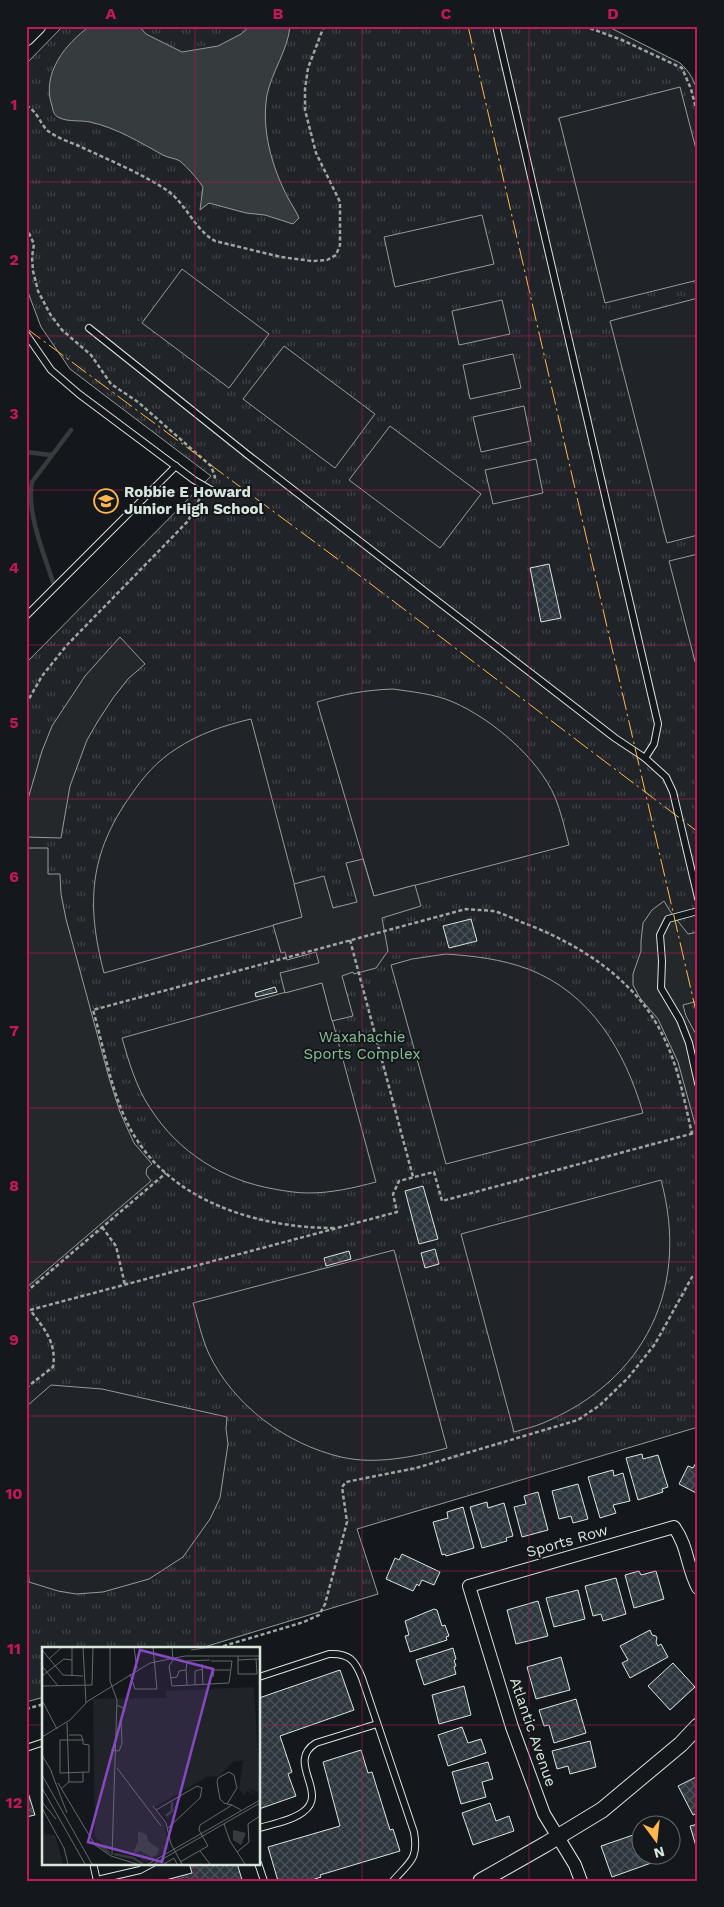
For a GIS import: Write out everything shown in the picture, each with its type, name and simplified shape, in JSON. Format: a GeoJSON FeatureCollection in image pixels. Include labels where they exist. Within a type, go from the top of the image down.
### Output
{"type":"FeatureCollection","features":[{"type":"Feature","properties":{"kind":"street"},"geometry":{"type":"LineString","coordinates":[[26,38],[38,26]]}},
{"type":"Feature","properties":{"kind":"street","name":"Sports Row"},"geometry":{"type":"LineString","coordinates":[[469,1586],[674,1527],[682,1537],[693,1580],[698,1588]]}},
{"type":"Feature","properties":{"kind":"street","name":"Atlantic Avenue"},"geometry":{"type":"LineString","coordinates":[[469,1586],[512,1728],[544,1814],[575,1865],[581,1881]]}},
{"type":"Feature","properties":{"kind":"street"},"geometry":{"type":"LineString","coordinates":[[481,1881],[602,1810],[681,1744],[698,1726]]}},
{"type":"Feature","properties":{"kind":"lane"},"geometry":{"type":"LineString","coordinates":[[496,26],[658,724],[654,744],[645,758]]}},
{"type":"Feature","properties":{"kind":"lane"},"geometry":{"type":"LineString","coordinates":[[88,328],[287,485],[615,738],[645,758],[666,777],[673,792],[698,898]]}},
{"type":"Feature","properties":{"kind":"lane"},"geometry":{"type":"LineString","coordinates":[[26,334],[51,370],[79,394],[176,466],[218,494]]}},
{"type":"Feature","properties":{"kind":"lane"},"geometry":{"type":"LineString","coordinates":[[26,616],[176,466]]}},
{"type":"Feature","properties":{"kind":"lane"},"geometry":{"type":"LineString","coordinates":[[698,911],[668,919],[660,935],[662,961],[661,988],[680,1020],[689,1043],[698,1083]]}},
{"type":"Feature","properties":{"kind":"lane"},"geometry":{"type":"LineString","coordinates":[[260,1677],[330,1654],[342,1654],[351,1659],[359,1670],[416,1842],[408,1866],[393,1881]]}},
{"type":"Feature","properties":{"kind":"lane"},"geometry":{"type":"LineString","coordinates":[[260,1828],[298,1816],[311,1803],[312,1792],[304,1764],[306,1751],[310,1747],[316,1743],[377,1724]]}},
{"type":"Feature","properties":{"kind":"lane"},"geometry":{"type":"LineString","coordinates":[[26,1748],[42,1743]]}},
{"type":"Feature","properties":{"kind":"lane"},"geometry":{"type":"LineString","coordinates":[[93,1864],[97,1880],[140,1870],[151,1864]]}},
{"type":"Feature","properties":{"kind":"lane"},"geometry":{"type":"LineString","coordinates":[[258,1864],[264,1881]]}},
{"type":"Feature","properties":{"kind":"path"},"geometry":{"type":"LineString","coordinates":[[26,106],[29,106],[37,114],[48,131],[147,179],[167,191],[176,198],[205,235],[215,241],[281,257],[312,261],[327,260],[336,255],[340,245],[340,202],[316,153],[305,110],[308,68],[324,26]]}},
{"type":"Feature","properties":{"kind":"path"},"geometry":{"type":"LineString","coordinates":[[584,26],[622,40],[682,68],[691,89],[698,116]]}},
{"type":"Feature","properties":{"kind":"path"},"geometry":{"type":"LineString","coordinates":[[26,227],[34,244],[32,256],[33,271],[38,291],[50,314],[62,330],[91,355],[110,384],[138,402],[211,466],[215,476],[198,500],[188,521],[67,645],[42,676],[26,704]]}},
{"type":"Feature","properties":{"kind":"path"},"geometry":{"type":"LineString","coordinates":[[334,1228],[292,1225],[244,1215],[221,1207],[198,1195],[180,1185],[166,1173],[148,1155],[136,1139],[124,1116],[94,1010],[466,909],[494,911],[556,936],[590,956],[627,986],[660,1030],[671,1052],[680,1079],[692,1134]]}},
{"type":"Feature","properties":{"kind":"path"},"geometry":{"type":"LineString","coordinates":[[350,940],[413,1177]]}},
{"type":"Feature","properties":{"kind":"path"},"geometry":{"type":"LineString","coordinates":[[30,1310],[397,1212],[392,1194],[399,1181],[413,1177],[434,1172],[442,1201],[698,1132]]}},
{"type":"Feature","properties":{"kind":"path"},"geometry":{"type":"LineString","coordinates":[[26,1292],[166,1173]]}},
{"type":"Feature","properties":{"kind":"path"},"geometry":{"type":"LineString","coordinates":[[102,1228],[116,1246],[125,1285]]}},
{"type":"Feature","properties":{"kind":"path"},"geometry":{"type":"LineString","coordinates":[[220,1647],[304,1622],[319,1615],[325,1604],[347,1522],[342,1488],[346,1482],[416,1468],[578,1420],[600,1405],[628,1378],[655,1344],[692,1277],[698,1274]]}},
{"type":"Feature","properties":{"kind":"path"},"geometry":{"type":"LineString","coordinates":[[26,1305],[45,1329],[53,1345],[54,1358],[53,1367],[26,1388]]}},
{"type":"Feature","properties":{"kind":"path"},"geometry":{"type":"LineString","coordinates":[[26,1710],[42,1705]]}},
{"type":"Feature","properties":{"kind":"green space","name":"Waxahachie Sports Complex"},"geometry":{"type":"Polygon","coordinates":[[[63,26],[607,26],[680,63],[693,80],[698,93],[698,1427],[357,1529],[378,1594],[204,1647],[42,1647],[42,1698],[26,1702],[26,663],[211,476],[70,369],[41,327],[26,287],[26,64],[63,26]]]}},
{"type":"Feature","properties":{"kind":"green space"},"geometry":{"type":"Polygon","coordinates":[[[680,87],[698,157],[698,280],[605,303],[559,118],[680,87]]]}},
{"type":"Feature","properties":{"kind":"green space"},"geometry":{"type":"Polygon","coordinates":[[[482,215],[494,264],[395,287],[384,237],[482,215]]]}},
{"type":"Feature","properties":{"kind":"green space"},"geometry":{"type":"Polygon","coordinates":[[[182,269],[269,334],[229,388],[142,323],[182,269]]]}},
{"type":"Feature","properties":{"kind":"green space"},"geometry":{"type":"Polygon","coordinates":[[[698,298],[698,535],[667,543],[610,321],[698,298]]]}},
{"type":"Feature","properties":{"kind":"green space"},"geometry":{"type":"Polygon","coordinates":[[[502,300],[510,334],[459,345],[452,311],[502,300]]]}},
{"type":"Feature","properties":{"kind":"green space"},"geometry":{"type":"Polygon","coordinates":[[[284,346],[375,414],[335,468],[243,399],[284,346]]]}},
{"type":"Feature","properties":{"kind":"green space"},"geometry":{"type":"Polygon","coordinates":[[[513,354],[521,388],[470,399],[463,365],[513,354]]]}},
{"type":"Feature","properties":{"kind":"green space"},"geometry":{"type":"Polygon","coordinates":[[[524,406],[531,441],[481,452],[473,417],[524,406]]]}},
{"type":"Feature","properties":{"kind":"green space"},"geometry":{"type":"Polygon","coordinates":[[[390,426],[481,494],[440,548],[349,480],[390,426]]]}},
{"type":"Feature","properties":{"kind":"green space"},"geometry":{"type":"Polygon","coordinates":[[[536,459],[543,493],[493,504],[485,470],[536,459]]]}},
{"type":"Feature","properties":{"kind":"green space"},"geometry":{"type":"Polygon","coordinates":[[[698,554],[698,673],[669,561],[698,554]]]}},
{"type":"Feature","properties":{"kind":"green space"},"geometry":{"type":"Polygon","coordinates":[[[393,689],[431,695],[453,702],[468,709],[512,741],[526,754],[547,782],[555,797],[569,845],[374,896],[317,702],[355,693],[393,689]]]}},
{"type":"Feature","properties":{"kind":"green space"},"geometry":{"type":"Polygon","coordinates":[[[251,719],[303,917],[104,973],[95,924],[95,880],[99,859],[117,817],[146,775],[169,753],[203,734],[251,719]]]}},
{"type":"Feature","properties":{"kind":"green space"},"geometry":{"type":"Polygon","coordinates":[[[446,954],[487,958],[528,969],[570,993],[602,1027],[615,1047],[626,1068],[643,1113],[446,1164],[391,965],[412,959],[446,954]]]}},
{"type":"Feature","properties":{"kind":"green space"},"geometry":{"type":"Polygon","coordinates":[[[322,982],[376,1182],[326,1192],[304,1193],[255,1185],[237,1179],[204,1162],[174,1138],[150,1108],[133,1074],[122,1038],[322,982]]]}},
{"type":"Feature","properties":{"kind":"green space"},"geometry":{"type":"Polygon","coordinates":[[[661,1180],[668,1219],[669,1257],[664,1293],[651,1325],[633,1355],[609,1382],[579,1405],[543,1423],[514,1432],[461,1234],[661,1180]]]}},
{"type":"Feature","properties":{"kind":"green space"},"geometry":{"type":"Polygon","coordinates":[[[394,1250],[447,1448],[394,1459],[367,1460],[341,1457],[301,1443],[264,1420],[247,1406],[232,1390],[209,1354],[193,1303],[394,1250]]]}},
{"type":"Feature","properties":{"kind":"green space"},"geometry":{"type":"Polygon","coordinates":[[[51,1385],[102,1389],[227,1417],[228,1444],[220,1498],[210,1519],[183,1557],[149,1579],[103,1592],[76,1594],[58,1591],[29,1582],[26,1526],[27,1406],[51,1385]]]}},
{"type":"Feature","properties":{"kind":"shaded area"},"geometry":{"type":"Polygon","coordinates":[[[90,26],[139,26],[146,34],[182,52],[218,46],[241,34],[250,26],[290,26],[286,44],[269,86],[266,121],[269,148],[277,174],[299,218],[293,224],[265,215],[246,213],[209,203],[200,210],[203,187],[180,161],[165,156],[109,128],[90,122],[63,119],[56,116],[49,94],[53,71],[64,51],[90,26]]]}},
{"type":"Feature","properties":{"kind":"shaded area"},"geometry":{"type":"Polygon","coordinates":[[[120,637],[145,664],[128,679],[113,698],[87,740],[70,786],[61,838],[26,837],[28,799],[42,751],[52,726],[85,676],[120,637]]]}},
{"type":"Feature","properties":{"kind":"shaded area"},"geometry":{"type":"Polygon","coordinates":[[[26,848],[48,848],[48,874],[60,874],[61,894],[66,919],[109,1078],[120,1112],[134,1143],[152,1164],[147,1168],[146,1174],[151,1181],[26,1288],[26,848]]]}},
{"type":"Feature","properties":{"kind":"shaded area"},"geometry":{"type":"Polygon","coordinates":[[[363,859],[374,896],[415,885],[421,906],[382,918],[388,951],[376,968],[342,976],[353,1016],[332,1021],[322,983],[285,993],[280,973],[319,963],[316,952],[287,960],[285,952],[281,953],[273,925],[302,917],[294,884],[324,876],[333,908],[357,902],[346,863],[363,859]]]}},
{"type":"Feature","properties":{"kind":"shaded area"},"geometry":{"type":"Polygon","coordinates":[[[664,901],[688,934],[698,932],[698,1001],[683,1005],[686,1016],[698,1038],[698,1135],[678,1062],[658,1019],[640,998],[633,985],[633,974],[641,951],[643,923],[652,910],[664,901]]]}},
{"type":"Feature","properties":{"kind":"building"},"geometry":{"type":"Polygon","coordinates":[[[549,564],[561,618],[541,622],[530,568],[549,564]]]}},
{"type":"Feature","properties":{"kind":"building"},"geometry":{"type":"Polygon","coordinates":[[[471,919],[477,941],[449,948],[443,926],[471,919]]]}},
{"type":"Feature","properties":{"kind":"building"},"geometry":{"type":"Polygon","coordinates":[[[275,987],[277,992],[256,997],[255,993],[275,987]]]}},
{"type":"Feature","properties":{"kind":"building"},"geometry":{"type":"Polygon","coordinates":[[[423,1186],[438,1239],[419,1244],[405,1191],[423,1186]]]}},
{"type":"Feature","properties":{"kind":"building"},"geometry":{"type":"Polygon","coordinates":[[[435,1249],[439,1264],[425,1268],[421,1253],[435,1249]]]}},
{"type":"Feature","properties":{"kind":"building"},"geometry":{"type":"Polygon","coordinates":[[[349,1251],[351,1259],[326,1266],[324,1258],[349,1251]]]}},
{"type":"Feature","properties":{"kind":"building"},"geometry":{"type":"Polygon","coordinates":[[[642,1454],[643,1459],[658,1455],[668,1487],[662,1489],[663,1492],[638,1500],[626,1458],[642,1454]]]}},
{"type":"Feature","properties":{"kind":"building"},"geometry":{"type":"Polygon","coordinates":[[[698,1459],[698,1494],[679,1484],[688,1466],[693,1468],[698,1459]]]}},
{"type":"Feature","properties":{"kind":"building"},"geometry":{"type":"Polygon","coordinates":[[[613,1470],[614,1476],[623,1473],[630,1501],[613,1505],[616,1513],[600,1518],[588,1477],[613,1470]]]}},
{"type":"Feature","properties":{"kind":"building"},"geometry":{"type":"Polygon","coordinates":[[[578,1484],[588,1519],[573,1523],[571,1516],[559,1519],[552,1491],[578,1484]]]}},
{"type":"Feature","properties":{"kind":"building"},"geometry":{"type":"Polygon","coordinates":[[[538,1492],[548,1530],[522,1537],[514,1507],[526,1504],[524,1496],[538,1492]]]}},
{"type":"Feature","properties":{"kind":"building"},"geometry":{"type":"Polygon","coordinates":[[[487,1502],[488,1508],[504,1503],[513,1536],[506,1538],[507,1541],[482,1548],[470,1507],[487,1502]]]}},
{"type":"Feature","properties":{"kind":"building"},"geometry":{"type":"Polygon","coordinates":[[[463,1507],[474,1548],[446,1556],[445,1554],[442,1555],[433,1522],[448,1518],[447,1512],[463,1507]]]}},
{"type":"Feature","properties":{"kind":"building"},"geometry":{"type":"Polygon","coordinates":[[[402,1554],[440,1572],[434,1585],[422,1580],[413,1591],[386,1579],[395,1558],[399,1560],[402,1554]]]}},
{"type":"Feature","properties":{"kind":"building"},"geometry":{"type":"Polygon","coordinates":[[[639,1571],[641,1575],[656,1571],[664,1599],[634,1608],[625,1575],[639,1571]]]}},
{"type":"Feature","properties":{"kind":"building"},"geometry":{"type":"Polygon","coordinates":[[[616,1578],[626,1614],[603,1621],[601,1614],[593,1616],[585,1586],[616,1578]]]}},
{"type":"Feature","properties":{"kind":"building"},"geometry":{"type":"Polygon","coordinates":[[[578,1590],[585,1619],[554,1627],[546,1598],[578,1590]]]}},
{"type":"Feature","properties":{"kind":"building"},"geometry":{"type":"Polygon","coordinates":[[[538,1601],[548,1636],[516,1644],[507,1610],[538,1601]]]}},
{"type":"Feature","properties":{"kind":"building"},"geometry":{"type":"Polygon","coordinates":[[[434,1609],[437,1610],[442,1626],[445,1625],[449,1636],[446,1637],[447,1640],[410,1652],[405,1636],[409,1635],[405,1621],[434,1609]]]}},
{"type":"Feature","properties":{"kind":"building"},"geometry":{"type":"Polygon","coordinates":[[[650,1630],[652,1635],[657,1638],[658,1646],[661,1644],[668,1657],[630,1678],[622,1663],[628,1660],[620,1646],[650,1630]]]}},
{"type":"Feature","properties":{"kind":"building"},"geometry":{"type":"Polygon","coordinates":[[[453,1648],[456,1659],[454,1660],[456,1666],[454,1667],[456,1674],[424,1685],[416,1660],[453,1648]]]}},
{"type":"Feature","properties":{"kind":"building"},"geometry":{"type":"Polygon","coordinates":[[[561,1657],[570,1690],[536,1699],[527,1667],[561,1657]]]}},
{"type":"Feature","properties":{"kind":"building"},"geometry":{"type":"Polygon","coordinates":[[[673,1663],[695,1687],[670,1710],[648,1686],[673,1663]]]}},
{"type":"Feature","properties":{"kind":"building"},"geometry":{"type":"Polygon","coordinates":[[[340,1670],[354,1710],[280,1736],[292,1772],[288,1774],[296,1796],[260,1809],[260,1698],[340,1670]]]}},
{"type":"Feature","properties":{"kind":"building"},"geometry":{"type":"Polygon","coordinates":[[[464,1686],[471,1715],[439,1724],[432,1695],[464,1686]]]}},
{"type":"Feature","properties":{"kind":"building"},"geometry":{"type":"Polygon","coordinates":[[[576,1699],[586,1733],[554,1743],[549,1725],[544,1726],[539,1710],[576,1699]]]}},
{"type":"Feature","properties":{"kind":"building"},"geometry":{"type":"Polygon","coordinates":[[[462,1727],[468,1743],[481,1739],[486,1753],[448,1766],[438,1735],[462,1727]]]}},
{"type":"Feature","properties":{"kind":"building"},"geometry":{"type":"Polygon","coordinates":[[[590,1741],[596,1767],[570,1774],[568,1766],[557,1769],[552,1751],[590,1741]]]}},
{"type":"Feature","properties":{"kind":"building"},"geometry":{"type":"Polygon","coordinates":[[[361,1750],[368,1773],[372,1772],[390,1830],[393,1829],[400,1851],[320,1875],[321,1877],[309,1881],[278,1881],[268,1847],[340,1826],[323,1762],[361,1750]]]}},
{"type":"Feature","properties":{"kind":"building"},"geometry":{"type":"Polygon","coordinates":[[[488,1762],[493,1779],[482,1782],[486,1797],[461,1804],[452,1772],[488,1762]]]}},
{"type":"Feature","properties":{"kind":"building"},"geometry":{"type":"Polygon","coordinates":[[[698,1776],[698,1813],[693,1815],[678,1786],[698,1776]]]}},
{"type":"Feature","properties":{"kind":"building"},"geometry":{"type":"Polygon","coordinates":[[[26,1786],[35,1815],[26,1817],[26,1786]]]}},
{"type":"Feature","properties":{"kind":"building"},"geometry":{"type":"Polygon","coordinates":[[[490,1803],[496,1821],[509,1816],[514,1831],[473,1845],[462,1813],[490,1803]]]}},
{"type":"Feature","properties":{"kind":"building"},"geometry":{"type":"Polygon","coordinates":[[[698,1824],[698,1853],[690,1826],[698,1824]]]}},
{"type":"Feature","properties":{"kind":"building"},"geometry":{"type":"Polygon","coordinates":[[[632,1835],[632,1864],[648,1864],[612,1877],[601,1846],[632,1835]]]}},
{"type":"Feature","properties":{"kind":"building"},"geometry":{"type":"Polygon","coordinates":[[[189,1864],[237,1864],[242,1880],[245,1881],[162,1881],[192,1873],[189,1864]]]}},
{"type":"Feature","properties":{"kind":"waterway"},"geometry":{"type":"LineString","coordinates":[[53,582],[41,546],[31,506],[32,482],[71,430]]}},
{"type":"Feature","properties":{"kind":"waterway"},"geometry":{"type":"LineString","coordinates":[[26,452],[51,455]]}},
{"type":"Feature","properties":{"kind":"power"},"geometry":{"type":"LineString","coordinates":[[468,26],[698,1020]]}},
{"type":"Feature","properties":{"kind":"power"},"geometry":{"type":"LineString","coordinates":[[26,328],[347,566],[698,832]]}},
{"type":"Feature","properties":{"kind":"place","name":"Robbie E Howard Junior High School"},"geometry":{"type":"Point","coordinates":[106,501]}}]}
